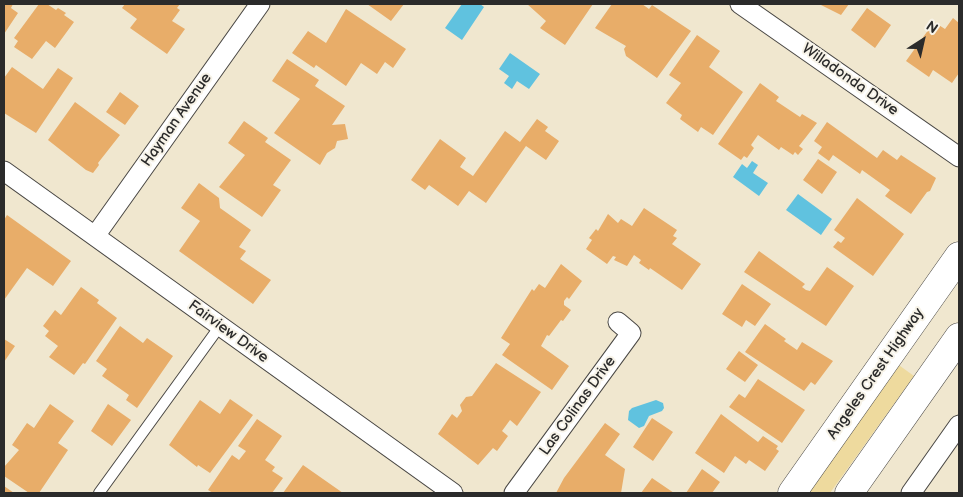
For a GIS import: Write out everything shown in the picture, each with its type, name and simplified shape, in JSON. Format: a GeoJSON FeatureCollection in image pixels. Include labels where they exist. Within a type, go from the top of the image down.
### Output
{"type":"FeatureCollection","features":[{"type":"Feature","properties":{"kind":"main road","name":"Angeles Crest Highway"},"geometry":{"type":"LineString","coordinates":[[792,493],[959,256]]}},
{"type":"Feature","properties":{"kind":"main road"},"geometry":{"type":"LineString","coordinates":[[849,493],[959,337]]}},
{"type":"Feature","properties":{"kind":"street","name":"Hayman Avenue"},"geometry":{"type":"LineString","coordinates":[[95,236],[260,4]]}},
{"type":"Feature","properties":{"kind":"street","name":"Willadonda Drive"},"geometry":{"type":"LineString","coordinates":[[740,4],[959,157]]}},
{"type":"Feature","properties":{"kind":"street","name":"Fairview Drive"},"geometry":{"type":"LineString","coordinates":[[4,171],[453,493]]}},
{"type":"Feature","properties":{"kind":"street","name":"Las Colinas Drive"},"geometry":{"type":"LineString","coordinates":[[514,493],[631,333],[618,322]]}},
{"type":"Feature","properties":{"kind":"street"},"geometry":{"type":"LineString","coordinates":[[911,493],[959,425]]}},
{"type":"Feature","properties":{"kind":"lane"},"geometry":{"type":"LineString","coordinates":[[99,493],[220,326]]}},
{"type":"Feature","properties":{"kind":"sand"},"geometry":{"type":"Polygon","coordinates":[[[896,363],[914,376],[830,493],[805,493],[896,363]]]}},
{"type":"Feature","properties":{"kind":"water"},"geometry":{"type":"Polygon","coordinates":[[[462,4],[480,4],[484,7],[462,40],[445,28],[462,4]]]}},
{"type":"Feature","properties":{"kind":"water"},"geometry":{"type":"Polygon","coordinates":[[[510,53],[540,74],[529,89],[517,81],[512,89],[504,83],[509,76],[499,69],[510,53]]]}},
{"type":"Feature","properties":{"kind":"water"},"geometry":{"type":"Polygon","coordinates":[[[752,161],[758,165],[753,173],[768,183],[759,196],[733,177],[742,164],[747,168],[752,161]]]}},
{"type":"Feature","properties":{"kind":"water"},"geometry":{"type":"Polygon","coordinates":[[[798,194],[832,219],[821,235],[786,210],[798,194]]]}},
{"type":"Feature","properties":{"kind":"water"},"geometry":{"type":"Polygon","coordinates":[[[656,400],[663,403],[664,408],[662,411],[649,416],[644,426],[639,428],[628,420],[629,411],[632,408],[656,400]]]}},
{"type":"Feature","properties":{"kind":"building"},"geometry":{"type":"Polygon","coordinates":[[[4,4],[13,4],[11,8],[18,13],[4,34],[4,4]]]}},
{"type":"Feature","properties":{"kind":"building"},"geometry":{"type":"Polygon","coordinates":[[[39,4],[47,4],[56,10],[58,8],[66,13],[64,15],[74,22],[55,48],[46,41],[32,59],[14,47],[18,41],[14,38],[39,4]]]}},
{"type":"Feature","properties":{"kind":"building"},"geometry":{"type":"Polygon","coordinates":[[[125,4],[180,4],[177,8],[180,10],[172,21],[185,29],[167,54],[130,28],[137,19],[122,8],[125,4]]]}},
{"type":"Feature","properties":{"kind":"building"},"geometry":{"type":"Polygon","coordinates":[[[367,4],[404,4],[391,21],[367,4]]]}},
{"type":"Feature","properties":{"kind":"building"},"geometry":{"type":"Polygon","coordinates":[[[527,4],[593,4],[565,45],[540,28],[546,21],[527,4]]]}},
{"type":"Feature","properties":{"kind":"building"},"geometry":{"type":"Polygon","coordinates":[[[612,4],[642,4],[649,9],[652,5],[691,31],[657,78],[626,56],[624,49],[626,46],[595,28],[612,4]]]}},
{"type":"Feature","properties":{"kind":"building"},"geometry":{"type":"Polygon","coordinates":[[[819,4],[849,4],[841,15],[819,4]]]}},
{"type":"Feature","properties":{"kind":"building"},"geometry":{"type":"Polygon","coordinates":[[[867,8],[891,25],[875,48],[851,30],[867,8]]]}},
{"type":"Feature","properties":{"kind":"building"},"geometry":{"type":"Polygon","coordinates":[[[346,9],[406,49],[393,68],[385,62],[377,74],[361,63],[346,86],[316,65],[314,68],[292,53],[308,31],[326,43],[346,9]]]}},
{"type":"Feature","properties":{"kind":"building"},"geometry":{"type":"Polygon","coordinates":[[[953,18],[959,23],[959,73],[952,83],[933,70],[929,77],[906,61],[934,22],[945,29],[953,18]]]}},
{"type":"Feature","properties":{"kind":"building"},"geometry":{"type":"Polygon","coordinates":[[[697,35],[720,51],[709,67],[743,92],[713,135],[701,127],[698,132],[680,119],[682,115],[666,103],[681,83],[669,75],[697,35]]]}},
{"type":"Feature","properties":{"kind":"building"},"geometry":{"type":"Polygon","coordinates":[[[287,59],[319,80],[315,86],[345,106],[332,125],[345,124],[348,139],[337,141],[335,148],[327,153],[320,165],[274,133],[300,99],[272,81],[287,59]]]}},
{"type":"Feature","properties":{"kind":"building"},"geometry":{"type":"Polygon","coordinates":[[[12,67],[43,89],[58,68],[73,78],[36,133],[4,113],[4,78],[12,67]]]}},
{"type":"Feature","properties":{"kind":"building"},"geometry":{"type":"Polygon","coordinates":[[[760,83],[779,97],[776,101],[800,117],[802,114],[817,123],[799,146],[803,149],[798,155],[795,152],[793,155],[781,147],[779,150],[758,135],[751,145],[754,148],[747,158],[744,156],[741,160],[718,144],[760,83]]]}},
{"type":"Feature","properties":{"kind":"building"},"geometry":{"type":"Polygon","coordinates":[[[120,92],[139,106],[125,125],[106,112],[120,92]]]}},
{"type":"Feature","properties":{"kind":"building"},"geometry":{"type":"Polygon","coordinates":[[[75,102],[120,135],[98,163],[99,165],[93,173],[86,170],[48,140],[75,102]]]}},
{"type":"Feature","properties":{"kind":"building"},"geometry":{"type":"Polygon","coordinates":[[[537,119],[548,127],[545,131],[559,141],[546,160],[526,146],[486,203],[469,191],[458,206],[429,185],[425,190],[411,180],[440,139],[466,158],[460,167],[473,176],[505,131],[520,142],[537,119]]]}},
{"type":"Feature","properties":{"kind":"building"},"geometry":{"type":"Polygon","coordinates":[[[244,121],[268,138],[265,142],[291,160],[273,185],[281,190],[262,217],[219,187],[245,155],[228,143],[244,121]]]}},
{"type":"Feature","properties":{"kind":"building"},"geometry":{"type":"Polygon","coordinates":[[[827,122],[877,158],[883,150],[897,160],[901,155],[936,178],[930,191],[927,192],[911,214],[885,196],[890,190],[862,170],[860,174],[833,155],[829,161],[818,153],[822,147],[814,141],[827,122]]]}},
{"type":"Feature","properties":{"kind":"building"},"geometry":{"type":"Polygon","coordinates":[[[818,159],[837,172],[822,194],[803,180],[818,159]]]}},
{"type":"Feature","properties":{"kind":"building"},"geometry":{"type":"Polygon","coordinates":[[[199,183],[219,198],[220,208],[251,230],[239,247],[246,251],[240,259],[271,280],[253,304],[179,251],[200,221],[181,208],[199,183]]]}},
{"type":"Feature","properties":{"kind":"building"},"geometry":{"type":"Polygon","coordinates":[[[857,198],[904,234],[873,276],[833,247],[838,241],[841,243],[845,238],[834,230],[857,198]]]}},
{"type":"Feature","properties":{"kind":"building"},"geometry":{"type":"Polygon","coordinates":[[[644,208],[677,230],[673,236],[677,238],[672,244],[701,264],[682,290],[650,268],[649,270],[639,263],[641,260],[634,255],[627,266],[614,260],[616,257],[613,256],[607,264],[586,249],[592,240],[589,238],[596,229],[598,231],[608,214],[618,223],[621,219],[632,226],[644,208]]]}},
{"type":"Feature","properties":{"kind":"building"},"geometry":{"type":"Polygon","coordinates":[[[7,215],[71,261],[53,286],[27,268],[4,300],[4,220],[7,215]]]}},
{"type":"Feature","properties":{"kind":"building"},"geometry":{"type":"Polygon","coordinates":[[[759,251],[805,284],[802,287],[806,290],[810,291],[827,267],[854,286],[826,326],[744,272],[759,251]]]}},
{"type":"Feature","properties":{"kind":"building"},"geometry":{"type":"Polygon","coordinates":[[[561,264],[582,281],[569,299],[567,297],[564,301],[564,305],[571,310],[549,336],[547,335],[541,346],[569,366],[552,390],[502,355],[510,344],[501,338],[532,289],[534,291],[539,284],[545,288],[561,264]]]}},
{"type":"Feature","properties":{"kind":"building"},"geometry":{"type":"Polygon","coordinates":[[[742,284],[771,304],[755,326],[746,320],[742,327],[722,314],[742,284]]]}},
{"type":"Feature","properties":{"kind":"building"},"geometry":{"type":"Polygon","coordinates":[[[81,287],[99,300],[97,303],[117,318],[85,364],[83,363],[74,375],[49,357],[58,346],[45,336],[49,331],[43,326],[55,310],[61,315],[81,287]]]}},
{"type":"Feature","properties":{"kind":"building"},"geometry":{"type":"Polygon","coordinates":[[[765,324],[786,339],[784,341],[797,350],[802,342],[833,361],[815,385],[811,382],[804,391],[745,352],[765,324]]]}},
{"type":"Feature","properties":{"kind":"building"},"geometry":{"type":"Polygon","coordinates":[[[120,326],[143,343],[147,338],[173,356],[137,408],[126,400],[129,395],[102,376],[107,369],[96,361],[120,326]]]}},
{"type":"Feature","properties":{"kind":"building"},"geometry":{"type":"Polygon","coordinates":[[[4,339],[15,346],[4,362],[4,339]]]}},
{"type":"Feature","properties":{"kind":"building"},"geometry":{"type":"Polygon","coordinates":[[[739,351],[758,365],[745,382],[726,369],[739,351]]]}},
{"type":"Feature","properties":{"kind":"building"},"geometry":{"type":"Polygon","coordinates":[[[496,363],[541,392],[517,426],[510,420],[502,431],[508,436],[497,451],[493,448],[478,465],[438,434],[452,414],[457,418],[462,411],[460,405],[466,397],[472,396],[496,363]]]}},
{"type":"Feature","properties":{"kind":"building"},"geometry":{"type":"Polygon","coordinates":[[[758,379],[805,410],[782,443],[729,407],[739,394],[745,398],[758,379]]]}},
{"type":"Feature","properties":{"kind":"building"},"geometry":{"type":"Polygon","coordinates":[[[230,399],[253,415],[210,473],[198,465],[197,467],[169,445],[200,400],[220,414],[230,399]]]}},
{"type":"Feature","properties":{"kind":"building"},"geometry":{"type":"Polygon","coordinates":[[[50,404],[74,421],[58,443],[68,450],[39,493],[29,493],[4,476],[4,467],[19,450],[12,445],[27,423],[34,428],[50,404]]]}},
{"type":"Feature","properties":{"kind":"building"},"geometry":{"type":"Polygon","coordinates":[[[108,404],[131,420],[112,446],[91,431],[108,404]]]}},
{"type":"Feature","properties":{"kind":"building"},"geometry":{"type":"Polygon","coordinates":[[[721,414],[758,442],[763,436],[778,446],[776,449],[779,451],[765,471],[749,460],[746,464],[735,456],[724,473],[695,453],[721,414]]]}},
{"type":"Feature","properties":{"kind":"building"},"geometry":{"type":"Polygon","coordinates":[[[652,418],[673,432],[653,461],[633,447],[652,418]]]}},
{"type":"Feature","properties":{"kind":"building"},"geometry":{"type":"Polygon","coordinates":[[[257,419],[282,436],[265,460],[275,467],[272,471],[283,478],[272,493],[213,493],[208,490],[232,455],[239,460],[246,451],[238,446],[257,419]]]}},
{"type":"Feature","properties":{"kind":"building"},"geometry":{"type":"Polygon","coordinates":[[[605,423],[620,434],[605,455],[625,469],[621,493],[556,493],[564,478],[605,423]]]}},
{"type":"Feature","properties":{"kind":"building"},"geometry":{"type":"Polygon","coordinates":[[[303,465],[343,493],[283,493],[303,465]]]}},
{"type":"Feature","properties":{"kind":"building"},"geometry":{"type":"Polygon","coordinates":[[[702,469],[720,482],[712,493],[686,493],[702,469]]]}},
{"type":"Feature","properties":{"kind":"building"},"geometry":{"type":"Polygon","coordinates":[[[652,478],[674,493],[641,493],[652,478]]]}},
{"type":"Feature","properties":{"kind":"building"},"geometry":{"type":"Polygon","coordinates":[[[4,486],[14,493],[4,493],[4,486]]]}}]}
